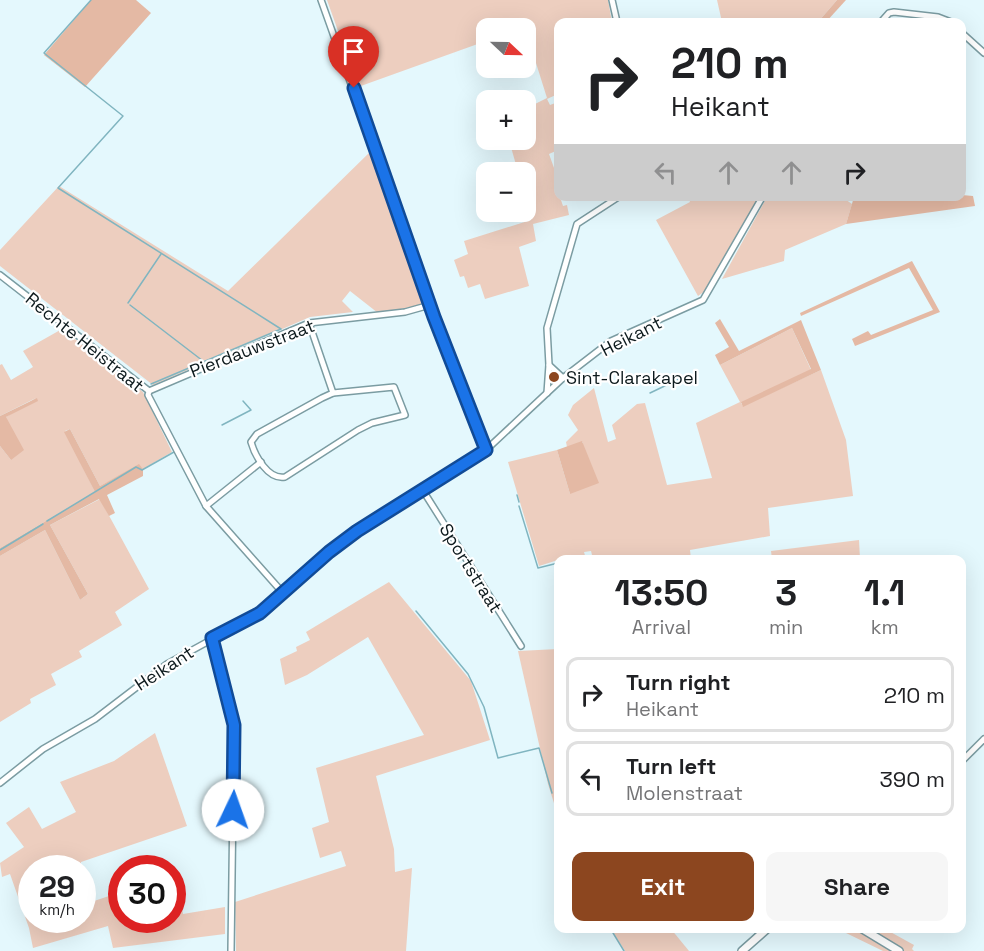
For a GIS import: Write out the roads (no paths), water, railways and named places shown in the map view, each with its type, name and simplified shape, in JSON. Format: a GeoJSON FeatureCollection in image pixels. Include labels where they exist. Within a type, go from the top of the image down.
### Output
{"type":"FeatureCollection","features":[{"type":"Feature","properties":{"kind":"street"},"geometry":{"type":"LineString","coordinates":[[321,0],[463,396],[486,450]]}},
{"type":"Feature","properties":{"kind":"street"},"geometry":{"type":"LineString","coordinates":[[612,0],[616,18]]}},
{"type":"Feature","properties":{"kind":"street"},"geometry":{"type":"LineString","coordinates":[[884,18],[888,13],[894,12],[941,18]]}},
{"type":"Feature","properties":{"kind":"street"},"geometry":{"type":"LineString","coordinates":[[966,36],[984,52]]}},
{"type":"Feature","properties":{"kind":"street"},"geometry":{"type":"LineString","coordinates":[[547,393],[549,365],[547,328],[577,224],[612,201]]}},
{"type":"Feature","properties":{"kind":"street","name":"Heikant"},"geometry":{"type":"LineString","coordinates":[[0,783],[43,749],[95,719],[167,664],[260,613],[341,543],[486,450],[563,378],[611,341],[703,300],[761,201]]}},
{"type":"Feature","properties":{"kind":"street","name":"Rechte Heistraat"},"geometry":{"type":"LineString","coordinates":[[0,275],[149,391],[148,395],[206,506],[283,593]]}},
{"type":"Feature","properties":{"kind":"street","name":"Pierdauwstraat"},"geometry":{"type":"LineString","coordinates":[[149,391],[309,323],[405,312],[430,305]]}},
{"type":"Feature","properties":{"kind":"street"},"geometry":{"type":"LineString","coordinates":[[309,323],[333,393]]}},
{"type":"Feature","properties":{"kind":"street"},"geometry":{"type":"LineString","coordinates":[[549,365],[563,378]]}},
{"type":"Feature","properties":{"kind":"street"},"geometry":{"type":"LineString","coordinates":[[394,387],[405,415],[372,423],[358,430],[285,477],[279,478],[272,474],[254,450],[251,442],[253,437],[333,393],[394,387]]}},
{"type":"Feature","properties":{"kind":"street"},"geometry":{"type":"LineString","coordinates":[[206,506],[261,462]]}},
{"type":"Feature","properties":{"kind":"street","name":"Sportstraat"},"geometry":{"type":"LineString","coordinates":[[422,489],[520,646]]}},
{"type":"Feature","properties":{"kind":"street"},"geometry":{"type":"LineString","coordinates":[[212,638],[234,725],[231,951]]}},
{"type":"Feature","properties":{"kind":"street"},"geometry":{"type":"LineString","coordinates":[[966,757],[984,739]]}},
{"type":"Feature","properties":{"kind":"street"},"geometry":{"type":"LineString","coordinates":[[742,951],[762,933]]}},
{"type":"Feature","properties":{"kind":"street"},"geometry":{"type":"LineString","coordinates":[[869,933],[899,951]]}},
{"type":"Feature","properties":{"kind":"waterway"},"geometry":{"type":"LineString","coordinates":[[91,0],[44,53],[123,116],[58,188],[281,329],[151,384]]}},
{"type":"Feature","properties":{"kind":"waterway"},"geometry":{"type":"LineString","coordinates":[[128,303],[161,254]]}},
{"type":"Feature","properties":{"kind":"waterway"},"geometry":{"type":"LineString","coordinates":[[130,305],[203,361]]}},
{"type":"Feature","properties":{"kind":"waterway"},"geometry":{"type":"LineString","coordinates":[[677,380],[684,376]]}},
{"type":"Feature","properties":{"kind":"waterway"},"geometry":{"type":"LineString","coordinates":[[650,393],[673,382]]}},
{"type":"Feature","properties":{"kind":"waterway"},"geometry":{"type":"LineString","coordinates":[[222,425],[251,410],[243,401]]}},
{"type":"Feature","properties":{"kind":"waterway"},"geometry":{"type":"LineString","coordinates":[[47,521],[136,467],[142,470],[174,452]]}},
{"type":"Feature","properties":{"kind":"waterway"},"geometry":{"type":"LineString","coordinates":[[517,495],[519,502]]}},
{"type":"Feature","properties":{"kind":"waterway"},"geometry":{"type":"LineString","coordinates":[[519,506],[538,568],[554,564]]}},
{"type":"Feature","properties":{"kind":"waterway"},"geometry":{"type":"LineString","coordinates":[[0,550],[43,524]]}},
{"type":"Feature","properties":{"kind":"waterway"},"geometry":{"type":"LineString","coordinates":[[416,611],[468,674],[484,707],[498,758],[539,748],[552,793]]}},
{"type":"Feature","properties":{"kind":"waterway"},"geometry":{"type":"LineString","coordinates":[[613,933],[624,951]]}},
{"type":"Feature","properties":{"kind":"waterway"},"geometry":{"type":"LineString","coordinates":[[752,937],[756,933]]}},
{"type":"Feature","properties":{"kind":"place","name":"Sint-Clarakapel"},"geometry":{"type":"Point","coordinates":[554,377]}}]}
